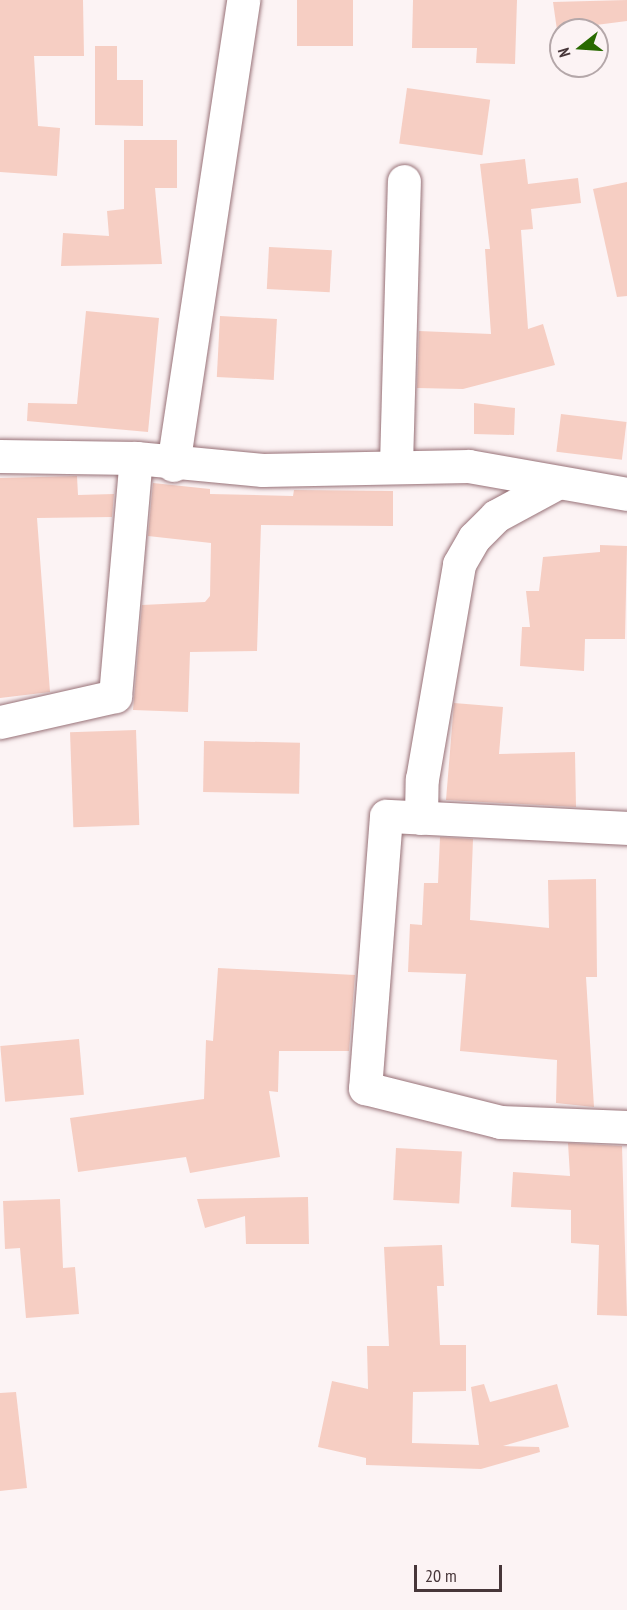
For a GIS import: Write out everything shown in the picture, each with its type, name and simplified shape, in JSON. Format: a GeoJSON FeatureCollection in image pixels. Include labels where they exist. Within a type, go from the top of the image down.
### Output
{"type":"FeatureCollection","features":[{"type":"Feature","properties":{"kind":"street"},"geometry":{"type":"LineString","coordinates":[[174,465],[243,0]]}},
{"type":"Feature","properties":{"kind":"street"},"geometry":{"type":"LineString","coordinates":[[396,464],[404,181]]}},
{"type":"Feature","properties":{"kind":"street"},"geometry":{"type":"LineString","coordinates":[[0,456],[136,458],[174,465],[262,470],[396,464],[470,466],[555,484],[627,494]]}},
{"type":"Feature","properties":{"kind":"street"},"geometry":{"type":"LineString","coordinates":[[0,722],[115,696],[136,458]]}},
{"type":"Feature","properties":{"kind":"street"},"geometry":{"type":"LineString","coordinates":[[421,818],[422,779],[459,564],[474,538],[496,516],[555,484]]}},
{"type":"Feature","properties":{"kind":"street"},"geometry":{"type":"LineString","coordinates":[[627,828],[386,816],[364,1088],[500,1122],[627,1127]]}},
{"type":"Feature","properties":{"kind":"building"},"geometry":{"type":"Polygon","coordinates":[[[0,0],[83,0],[84,56],[34,56],[38,126],[60,128],[57,176],[0,172],[0,0]]]}},
{"type":"Feature","properties":{"kind":"building"},"geometry":{"type":"Polygon","coordinates":[[[297,0],[353,0],[353,46],[297,46],[297,0]]]}},
{"type":"Feature","properties":{"kind":"building"},"geometry":{"type":"Polygon","coordinates":[[[413,0],[517,0],[515,64],[476,63],[477,48],[412,48],[413,0]]]}},
{"type":"Feature","properties":{"kind":"building"},"geometry":{"type":"Polygon","coordinates":[[[627,0],[627,21],[609,23],[609,18],[555,18],[553,2],[627,0]]]}},
{"type":"Feature","properties":{"kind":"building"},"geometry":{"type":"Polygon","coordinates":[[[95,46],[117,46],[117,80],[143,80],[143,126],[95,125],[95,46]]]}},
{"type":"Feature","properties":{"kind":"building"},"geometry":{"type":"Polygon","coordinates":[[[407,88],[490,100],[482,155],[399,143],[407,88]]]}},
{"type":"Feature","properties":{"kind":"building"},"geometry":{"type":"Polygon","coordinates":[[[124,140],[177,140],[177,188],[155,188],[162,264],[61,266],[63,233],[109,236],[107,211],[124,209],[124,140]]]}},
{"type":"Feature","properties":{"kind":"building"},"geometry":{"type":"Polygon","coordinates":[[[525,159],[528,184],[578,178],[581,203],[531,209],[533,229],[521,230],[528,329],[543,324],[555,365],[463,389],[417,388],[419,331],[491,334],[485,249],[490,249],[480,164],[525,159]]]}},
{"type":"Feature","properties":{"kind":"building"},"geometry":{"type":"Polygon","coordinates":[[[627,182],[627,296],[617,297],[593,189],[627,182]]]}},
{"type":"Feature","properties":{"kind":"building"},"geometry":{"type":"Polygon","coordinates":[[[269,247],[332,250],[330,292],[267,289],[269,247]]]}},
{"type":"Feature","properties":{"kind":"building"},"geometry":{"type":"Polygon","coordinates":[[[86,311],[159,318],[148,432],[27,421],[28,403],[77,404],[86,311]]]}},
{"type":"Feature","properties":{"kind":"building"},"geometry":{"type":"Polygon","coordinates":[[[220,316],[277,319],[274,380],[217,377],[220,316]]]}},
{"type":"Feature","properties":{"kind":"building"},"geometry":{"type":"Polygon","coordinates":[[[474,403],[515,408],[514,435],[474,434],[474,403]]]}},
{"type":"Feature","properties":{"kind":"building"},"geometry":{"type":"Polygon","coordinates":[[[561,414],[627,422],[622,460],[556,452],[561,414]]]}},
{"type":"Feature","properties":{"kind":"building"},"geometry":{"type":"Polygon","coordinates":[[[77,476],[78,495],[114,494],[112,517],[37,518],[50,692],[0,698],[0,478],[77,476]]]}},
{"type":"Feature","properties":{"kind":"building"},"geometry":{"type":"Polygon","coordinates":[[[153,483],[210,489],[210,494],[293,496],[294,490],[393,491],[393,526],[261,525],[257,651],[190,652],[188,712],[133,710],[142,605],[205,602],[210,596],[211,543],[148,536],[153,483]]]}},
{"type":"Feature","properties":{"kind":"building"},"geometry":{"type":"Polygon","coordinates":[[[600,545],[627,546],[625,639],[585,639],[584,671],[520,666],[522,627],[530,627],[526,591],[539,591],[543,557],[600,552],[600,545]]]}},
{"type":"Feature","properties":{"kind":"building"},"geometry":{"type":"Polygon","coordinates":[[[454,703],[503,707],[499,754],[575,752],[576,807],[446,800],[454,703]]]}},
{"type":"Feature","properties":{"kind":"building"},"geometry":{"type":"Polygon","coordinates":[[[136,730],[139,825],[73,827],[70,732],[136,730]]]}},
{"type":"Feature","properties":{"kind":"building"},"geometry":{"type":"Polygon","coordinates":[[[204,741],[300,743],[299,794],[203,792],[204,741]]]}},
{"type":"Feature","properties":{"kind":"building"},"geometry":{"type":"Polygon","coordinates":[[[440,837],[473,839],[470,920],[549,928],[548,880],[596,879],[597,977],[586,977],[594,1107],[556,1103],[557,1060],[460,1051],[466,974],[408,972],[410,924],[422,925],[424,883],[438,883],[440,837]]]}},
{"type":"Feature","properties":{"kind":"building"},"geometry":{"type":"Polygon","coordinates":[[[218,968],[355,975],[349,1051],[279,1051],[278,1092],[269,1091],[280,1157],[190,1173],[186,1157],[78,1172],[70,1118],[204,1099],[206,1040],[213,1041],[218,968]]]}},
{"type":"Feature","properties":{"kind":"building"},"geometry":{"type":"Polygon","coordinates":[[[79,1039],[84,1095],[5,1102],[0,1046],[79,1039]]]}},
{"type":"Feature","properties":{"kind":"building"},"geometry":{"type":"Polygon","coordinates":[[[568,1143],[622,1146],[627,1316],[597,1315],[599,1245],[571,1243],[571,1210],[511,1207],[513,1172],[570,1176],[568,1143]]]}},
{"type":"Feature","properties":{"kind":"building"},"geometry":{"type":"Polygon","coordinates":[[[396,1148],[462,1151],[459,1203],[393,1200],[396,1148]]]}},
{"type":"Feature","properties":{"kind":"building"},"geometry":{"type":"Polygon","coordinates":[[[308,1197],[309,1244],[246,1244],[245,1216],[205,1228],[197,1199],[308,1197]]]}},
{"type":"Feature","properties":{"kind":"building"},"geometry":{"type":"Polygon","coordinates":[[[60,1199],[63,1268],[75,1267],[79,1314],[26,1318],[20,1248],[5,1249],[3,1201],[60,1199]]]}},
{"type":"Feature","properties":{"kind":"building"},"geometry":{"type":"Polygon","coordinates":[[[442,1245],[444,1286],[437,1286],[440,1345],[466,1345],[466,1391],[413,1392],[412,1443],[479,1445],[471,1387],[484,1384],[490,1402],[557,1384],[569,1427],[503,1446],[539,1447],[540,1452],[481,1469],[366,1465],[366,1458],[318,1447],[332,1381],[368,1389],[367,1346],[389,1346],[384,1247],[442,1245]]]}},
{"type":"Feature","properties":{"kind":"building"},"geometry":{"type":"Polygon","coordinates":[[[16,1392],[27,1488],[0,1491],[0,1393],[16,1392]]]}}]}
